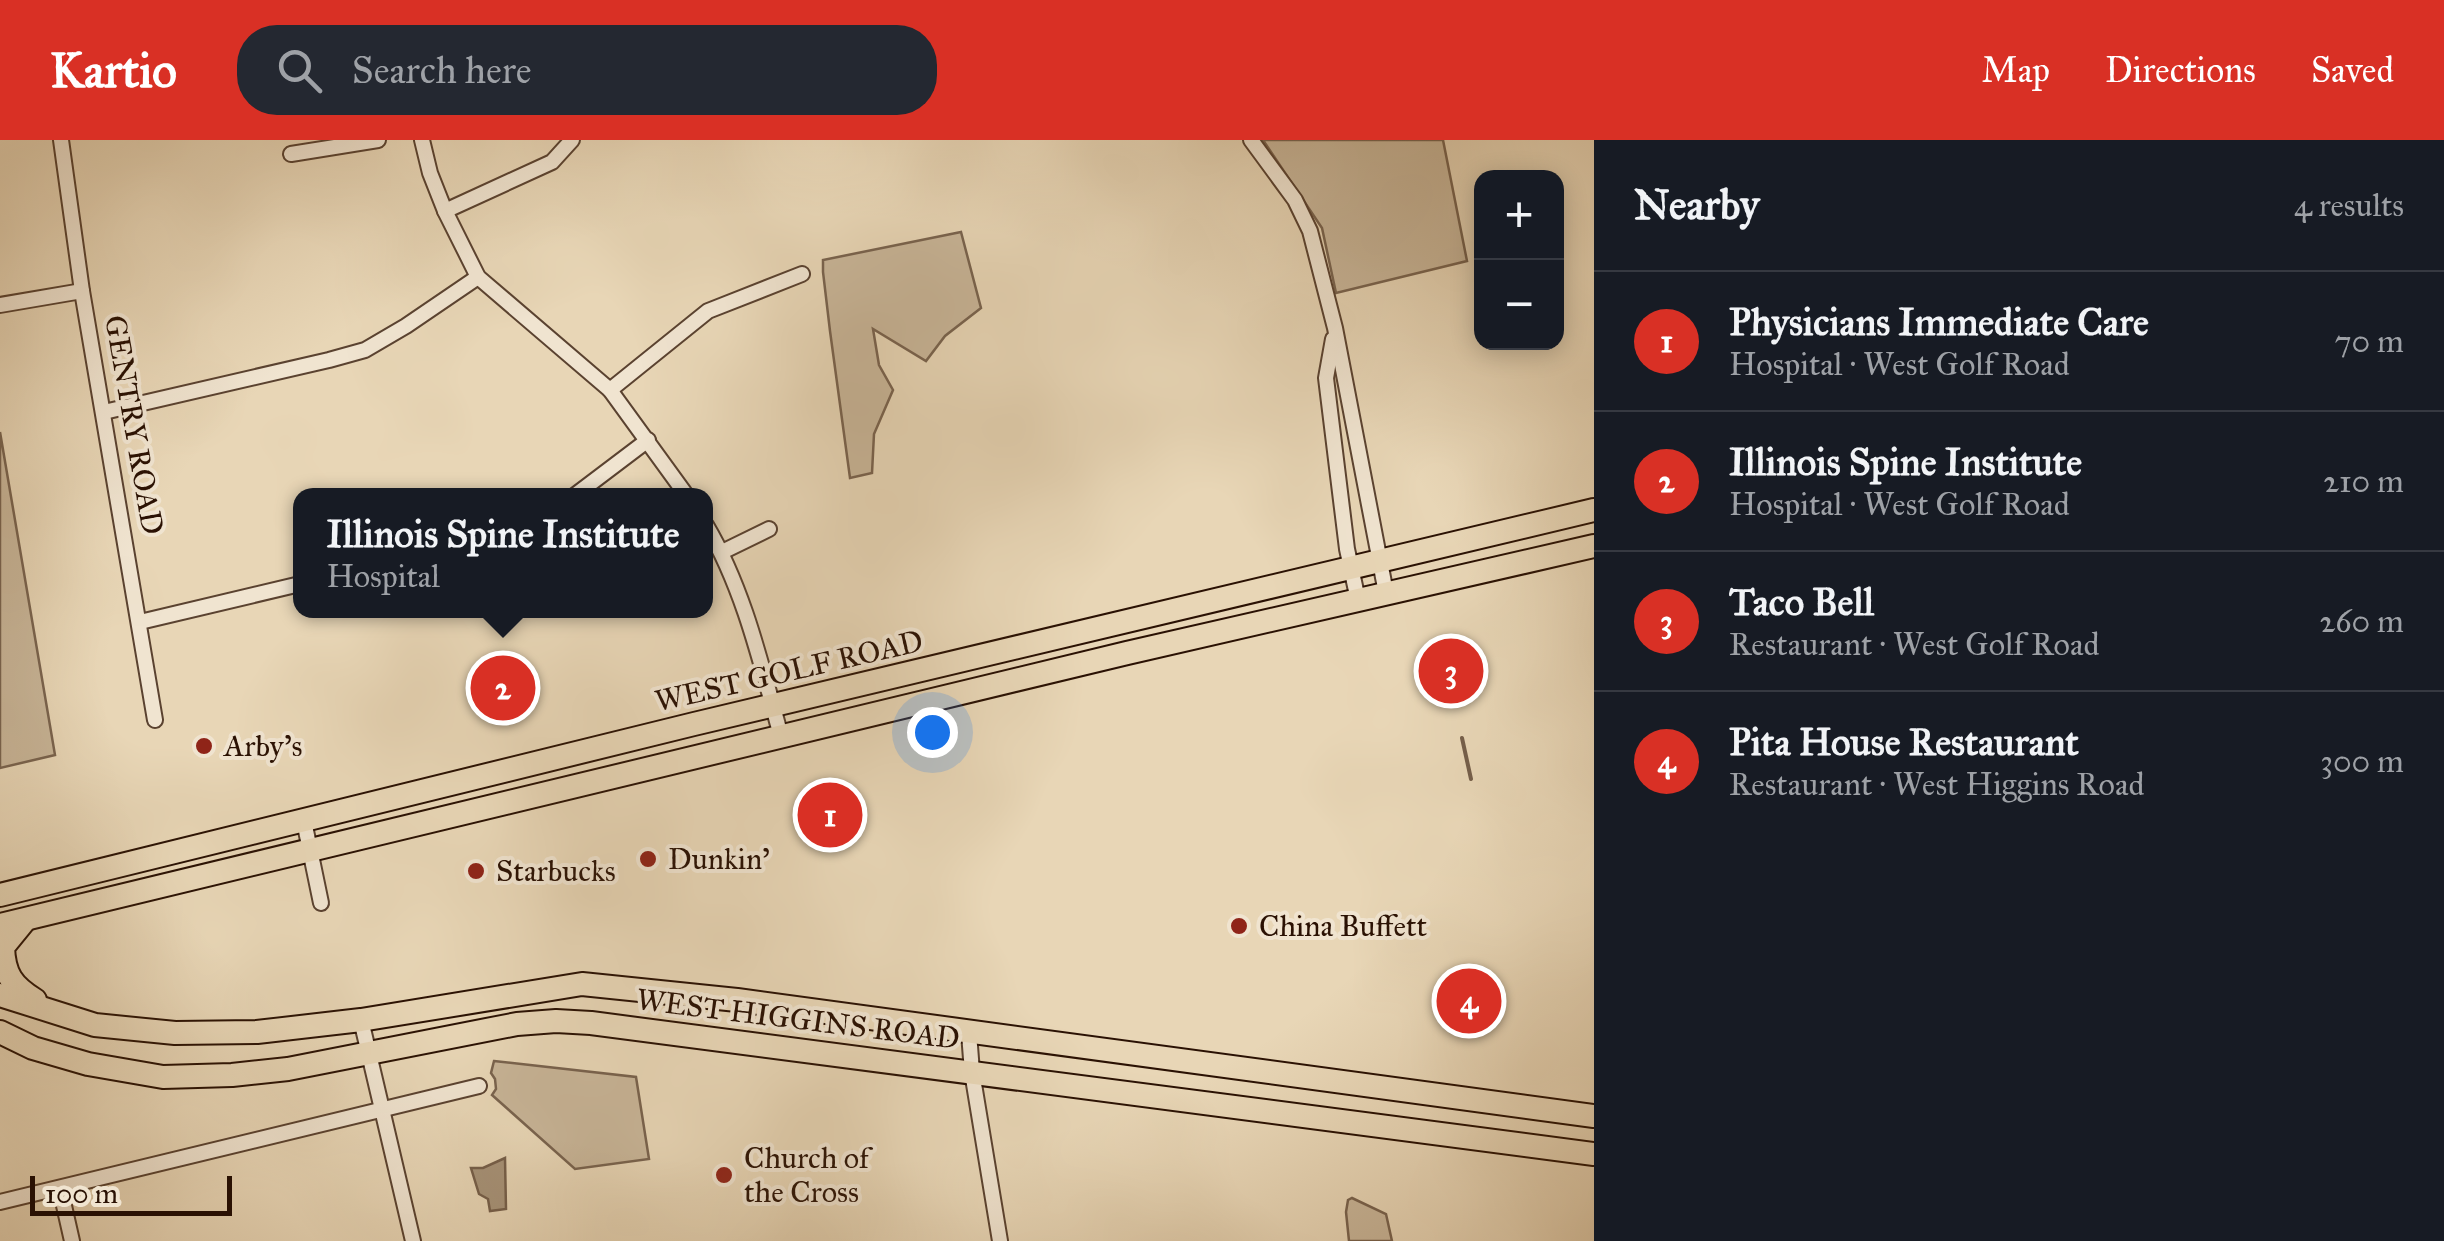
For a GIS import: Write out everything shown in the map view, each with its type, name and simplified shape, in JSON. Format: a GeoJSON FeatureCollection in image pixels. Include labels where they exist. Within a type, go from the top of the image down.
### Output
{"type":"FeatureCollection","features":[{"type":"Feature","properties":{"kind":"main road","name":"WEST GOLF ROAD"},"geometry":{"type":"LineString","coordinates":[[0,895],[772,705],[1594,510]]}},
{"type":"Feature","properties":{"kind":"main road","name":"WEST GOLF ROAD"},"geometry":{"type":"LineString","coordinates":[[0,925],[781,736],[1594,546]]}},
{"type":"Feature","properties":{"kind":"main road"},"geometry":{"type":"LineString","coordinates":[[25,920],[3,947],[7,974],[22,992],[60,1014]]}},
{"type":"Feature","properties":{"kind":"main road","name":"WEST HIGGINS ROAD"},"geometry":{"type":"LineString","coordinates":[[0,995],[95,1025],[175,1033],[257,1032],[360,1020],[582,984],[737,1000],[1594,1116]]}},
{"type":"Feature","properties":{"kind":"main road","name":"WEST HIGGINS ROAD"},"geometry":{"type":"LineString","coordinates":[[0,1032],[32,1048],[88,1064],[163,1077],[288,1069],[517,1024],[574,1022],[1594,1154]]}},
{"type":"Feature","properties":{"kind":"street","name":"GENTRY ROAD"},"geometry":{"type":"LineString","coordinates":[[61,140],[82,291],[155,720]]}},
{"type":"Feature","properties":{"kind":"street"},"geometry":{"type":"LineString","coordinates":[[291,154],[378,140]]}},
{"type":"Feature","properties":{"kind":"street"},"geometry":{"type":"LineString","coordinates":[[422,140],[445,211],[478,277],[610,390],[682,488]]}},
{"type":"Feature","properties":{"kind":"street"},"geometry":{"type":"LineString","coordinates":[[445,211],[552,162],[572,140]]}},
{"type":"Feature","properties":{"kind":"street"},"geometry":{"type":"LineString","coordinates":[[1250,140],[1295,200],[1310,231],[1334,328],[1386,594]]}},
{"type":"Feature","properties":{"kind":"street"},"geometry":{"type":"LineString","coordinates":[[610,390],[708,311],[802,274]]}},
{"type":"Feature","properties":{"kind":"street"},"geometry":{"type":"LineString","coordinates":[[104,412],[365,350],[478,277]]}},
{"type":"Feature","properties":{"kind":"street"},"geometry":{"type":"LineString","coordinates":[[0,305],[82,291]]}},
{"type":"Feature","properties":{"kind":"street"},"geometry":{"type":"LineString","coordinates":[[1334,328],[1326,378],[1358,600]]}},
{"type":"Feature","properties":{"kind":"street"},"geometry":{"type":"LineString","coordinates":[[585,488],[648,440]]}},
{"type":"Feature","properties":{"kind":"street"},"geometry":{"type":"LineString","coordinates":[[722,552],[769,529]]}},
{"type":"Feature","properties":{"kind":"street"},"geometry":{"type":"LineString","coordinates":[[713,537],[753,633],[781,736]]}},
{"type":"Feature","properties":{"kind":"street"},"geometry":{"type":"LineString","coordinates":[[140,622],[293,586]]}},
{"type":"Feature","properties":{"kind":"street"},"geometry":{"type":"LineString","coordinates":[[304,821],[321,902]]}},
{"type":"Feature","properties":{"kind":"street"},"geometry":{"type":"LineString","coordinates":[[360,1020],[412,1241]]}},
{"type":"Feature","properties":{"kind":"street"},"geometry":{"type":"LineString","coordinates":[[969,1033],[1000,1241]]}},
{"type":"Feature","properties":{"kind":"street"},"geometry":{"type":"LineString","coordinates":[[0,1202],[478,1086]]}},
{"type":"Feature","properties":{"kind":"street"},"geometry":{"type":"LineString","coordinates":[[60,1188],[72,1241]]}},
{"type":"Feature","properties":{"kind":"shaded area"},"geometry":{"type":"Polygon","coordinates":[[[1263,140],[1443,140],[1467,261],[1336,293],[1322,228],[1263,140]]]}},
{"type":"Feature","properties":{"kind":"shaded area"},"geometry":{"type":"Polygon","coordinates":[[[961,232],[981,308],[945,336],[926,361],[873,329],[879,365],[893,390],[874,434],[872,473],[850,478],[823,260],[961,232]]]}},
{"type":"Feature","properties":{"kind":"shaded area"},"geometry":{"type":"Polygon","coordinates":[[[0,432],[55,755],[0,768],[0,432]]]}},
{"type":"Feature","properties":{"kind":"shaded area"},"geometry":{"type":"Polygon","coordinates":[[[494,1061],[636,1077],[649,1159],[575,1169],[492,1095],[496,1089],[491,1073],[494,1061]]]}},
{"type":"Feature","properties":{"kind":"shaded area"},"geometry":{"type":"Polygon","coordinates":[[[505,1158],[506,1209],[490,1211],[488,1199],[479,1194],[471,1168],[483,1168],[505,1158]]]}},
{"type":"Feature","properties":{"kind":"shaded area"},"geometry":{"type":"Polygon","coordinates":[[[1352,1198],[1386,1214],[1392,1241],[1349,1241],[1346,1212],[1352,1198]]]}},
{"type":"Feature","properties":{"kind":"waterway"},"geometry":{"type":"LineString","coordinates":[[1462,738],[1471,779]]}},
{"type":"Feature","properties":{"kind":"place","name":"Taco Bell"},"geometry":{"type":"Point","coordinates":[1451,671]}},
{"type":"Feature","properties":{"kind":"place","name":"Illinois Spine Institute"},"geometry":{"type":"Point","coordinates":[503,688]}},
{"type":"Feature","properties":{"kind":"place","name":"Arby's"},"geometry":{"type":"Point","coordinates":[204,746]}},
{"type":"Feature","properties":{"kind":"place","name":"Physicians Immediate Care"},"geometry":{"type":"Point","coordinates":[830,815]}},
{"type":"Feature","properties":{"kind":"place","name":"Dunkin'"},"geometry":{"type":"Point","coordinates":[648,859]}},
{"type":"Feature","properties":{"kind":"place","name":"Starbucks"},"geometry":{"type":"Point","coordinates":[476,871]}},
{"type":"Feature","properties":{"kind":"place","name":"China Buffett"},"geometry":{"type":"Point","coordinates":[1239,926]}},
{"type":"Feature","properties":{"kind":"place","name":"Pita House Restaurant"},"geometry":{"type":"Point","coordinates":[1469,1001]}},
{"type":"Feature","properties":{"kind":"place","name":"Church of the Cross"},"geometry":{"type":"Point","coordinates":[724,1175]}}]}
